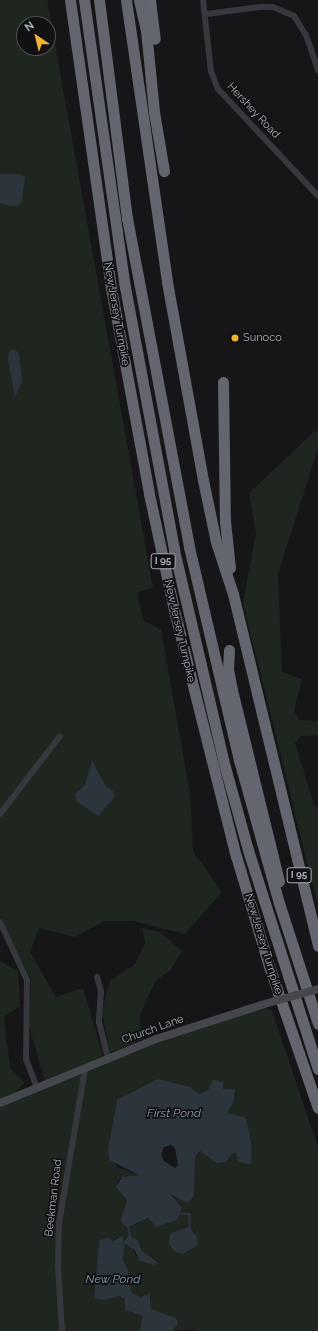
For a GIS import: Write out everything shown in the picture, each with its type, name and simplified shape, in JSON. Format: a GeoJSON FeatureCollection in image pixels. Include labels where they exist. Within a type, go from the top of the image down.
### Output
{"type":"FeatureCollection","features":[{"type":"Feature","properties":{"kind":"highway","name":"New Jersey Turnpike"},"geometry":{"type":"LineString","coordinates":[[70,0],[111,288],[149,494],[175,614],[236,856],[269,966],[318,1108]]}},
{"type":"Feature","properties":{"kind":"highway","name":"New Jersey Turnpike"},"geometry":{"type":"LineString","coordinates":[[84,0],[123,280],[174,550],[224,760],[248,850],[318,1069]]}},
{"type":"Feature","properties":{"kind":"highway","name":"I 95"},"geometry":{"type":"LineString","coordinates":[[98,0],[127,218],[179,502],[239,760],[298,964],[318,1024]]}},
{"type":"Feature","properties":{"kind":"highway","name":"I 95"},"geometry":{"type":"LineString","coordinates":[[126,0],[153,195],[179,352],[216,542],[233,594],[318,946]]}},
{"type":"Feature","properties":{"kind":"highway"},"geometry":{"type":"LineString","coordinates":[[139,0],[146,30],[154,112],[164,171],[161,109],[150,0]]}},
{"type":"Feature","properties":{"kind":"highway"},"geometry":{"type":"LineString","coordinates":[[223,382],[225,521],[233,594]]}},
{"type":"Feature","properties":{"kind":"highway"},"geometry":{"type":"LineString","coordinates":[[229,650],[228,669],[232,690],[267,825],[298,964]]}},
{"type":"Feature","properties":{"kind":"street","name":"Hershey Road"},"geometry":{"type":"LineString","coordinates":[[203,0],[206,14],[211,72],[218,89],[318,196]]}},
{"type":"Feature","properties":{"kind":"street"},"geometry":{"type":"LineString","coordinates":[[206,14],[260,7],[273,7],[294,16],[306,36],[318,70]]}},
{"type":"Feature","properties":{"kind":"street"},"geometry":{"type":"LineString","coordinates":[[0,814],[60,736]]}},
{"type":"Feature","properties":{"kind":"street"},"geometry":{"type":"LineString","coordinates":[[0,922],[27,980],[26,1051],[36,1088]]}},
{"type":"Feature","properties":{"kind":"street"},"geometry":{"type":"LineString","coordinates":[[97,977],[101,991],[99,1022],[108,1058]]}},
{"type":"Feature","properties":{"kind":"street","name":"Church Lane"},"geometry":{"type":"LineString","coordinates":[[0,1103],[108,1058],[177,1032],[261,1005],[318,989]]}},
{"type":"Feature","properties":{"kind":"street","name":"Beekman Road"},"geometry":{"type":"LineString","coordinates":[[62,1331],[58,1265],[59,1224],[65,1178],[84,1068]]}},
{"type":"Feature","properties":{"kind":"shaded area"},"geometry":{"type":"Polygon","coordinates":[[[0,0],[47,0],[50,16],[16,16],[16,56],[56,56],[56,50],[153,588],[137,592],[143,620],[161,630],[190,793],[193,851],[222,892],[185,934],[133,921],[105,921],[75,937],[39,928],[30,952],[56,997],[83,988],[103,1056],[45,1081],[29,1025],[31,979],[0,917],[0,0]]]}},
{"type":"Feature","properties":{"kind":"shaded area"},"geometry":{"type":"Polygon","coordinates":[[[316,430],[318,433],[318,448],[278,574],[282,672],[302,679],[294,711],[299,720],[318,721],[318,735],[301,736],[295,743],[314,805],[318,808],[318,906],[243,603],[256,534],[249,493],[316,430]]]}},
{"type":"Feature","properties":{"kind":"shaded area"},"geometry":{"type":"Polygon","coordinates":[[[142,928],[160,932],[182,951],[170,971],[156,980],[147,999],[140,1015],[141,1040],[110,1053],[102,1012],[110,981],[135,964],[145,943],[142,928]]]}},
{"type":"Feature","properties":{"kind":"shaded area"},"geometry":{"type":"Polygon","coordinates":[[[0,961],[18,971],[20,1006],[4,1017],[10,1068],[25,1083],[14,1093],[0,1099],[0,961]]]}},
{"type":"Feature","properties":{"kind":"shaded area"},"geometry":{"type":"Polygon","coordinates":[[[261,1005],[272,1011],[318,1147],[318,1331],[196,1331],[194,1329],[172,1331],[173,1329],[169,1317],[151,1309],[151,1296],[141,1297],[132,1293],[128,1270],[122,1258],[124,1243],[118,1237],[113,1241],[99,1240],[94,1298],[119,1296],[125,1300],[131,1314],[136,1312],[142,1317],[140,1331],[62,1331],[58,1275],[59,1331],[0,1331],[0,1103],[85,1068],[261,1005]],[[117,1100],[108,1149],[117,1167],[139,1175],[122,1177],[117,1182],[127,1200],[121,1219],[136,1225],[143,1219],[148,1218],[151,1223],[182,1208],[169,1194],[185,1202],[194,1196],[195,1157],[201,1151],[226,1162],[233,1153],[251,1142],[117,1100]],[[194,1230],[170,1233],[183,1254],[197,1245],[194,1230]],[[138,1240],[132,1247],[136,1256],[154,1265],[159,1262],[142,1251],[138,1240]]]}},
{"type":"Feature","properties":{"kind":"water"},"geometry":{"type":"Polygon","coordinates":[[[0,174],[19,174],[25,177],[22,200],[18,206],[9,206],[0,203],[0,174]]]}},
{"type":"Feature","properties":{"kind":"water"},"geometry":{"type":"Polygon","coordinates":[[[14,349],[19,353],[22,382],[15,397],[8,360],[9,351],[14,349]]]}},
{"type":"Feature","properties":{"kind":"water"},"geometry":{"type":"Polygon","coordinates":[[[92,760],[105,785],[114,792],[114,798],[98,816],[76,801],[75,794],[85,785],[92,760]]]}},
{"type":"Feature","properties":{"kind":"water","name":"First Pond"},"geometry":{"type":"Polygon","coordinates":[[[158,1079],[190,1087],[199,1094],[208,1090],[213,1080],[223,1082],[223,1089],[235,1089],[233,1103],[227,1113],[246,1118],[251,1142],[251,1164],[238,1162],[236,1153],[233,1153],[226,1162],[217,1163],[200,1151],[195,1157],[194,1196],[189,1202],[185,1202],[170,1194],[182,1208],[177,1220],[156,1227],[148,1218],[128,1227],[123,1225],[121,1219],[127,1200],[116,1187],[122,1177],[139,1175],[109,1160],[108,1149],[117,1100],[158,1079]],[[171,1145],[164,1147],[161,1154],[164,1161],[175,1168],[178,1165],[175,1148],[171,1145]]]}},
{"type":"Feature","properties":{"kind":"water"},"geometry":{"type":"Polygon","coordinates":[[[190,1227],[197,1237],[198,1245],[183,1254],[174,1251],[169,1244],[170,1233],[190,1227]]]}},
{"type":"Feature","properties":{"kind":"water","name":"New Pond"},"geometry":{"type":"Polygon","coordinates":[[[122,1236],[124,1242],[130,1236],[138,1240],[142,1251],[159,1263],[154,1265],[139,1260],[135,1250],[124,1243],[122,1258],[128,1270],[132,1293],[141,1297],[150,1293],[151,1309],[176,1318],[178,1324],[172,1331],[140,1331],[142,1316],[125,1310],[125,1300],[120,1296],[104,1300],[94,1298],[99,1240],[109,1238],[113,1241],[122,1236]]]}},
{"type":"Feature","properties":{"kind":"waterway"},"geometry":{"type":"LineString","coordinates":[[181,1214],[190,1214],[190,1227]]}},
{"type":"Feature","properties":{"kind":"waterway"},"geometry":{"type":"LineString","coordinates":[[122,1258],[124,1243],[130,1236],[128,1227]]}},
{"type":"Feature","properties":{"kind":"place","name":"Sunoco"},"geometry":{"type":"Point","coordinates":[235,338]}}]}
